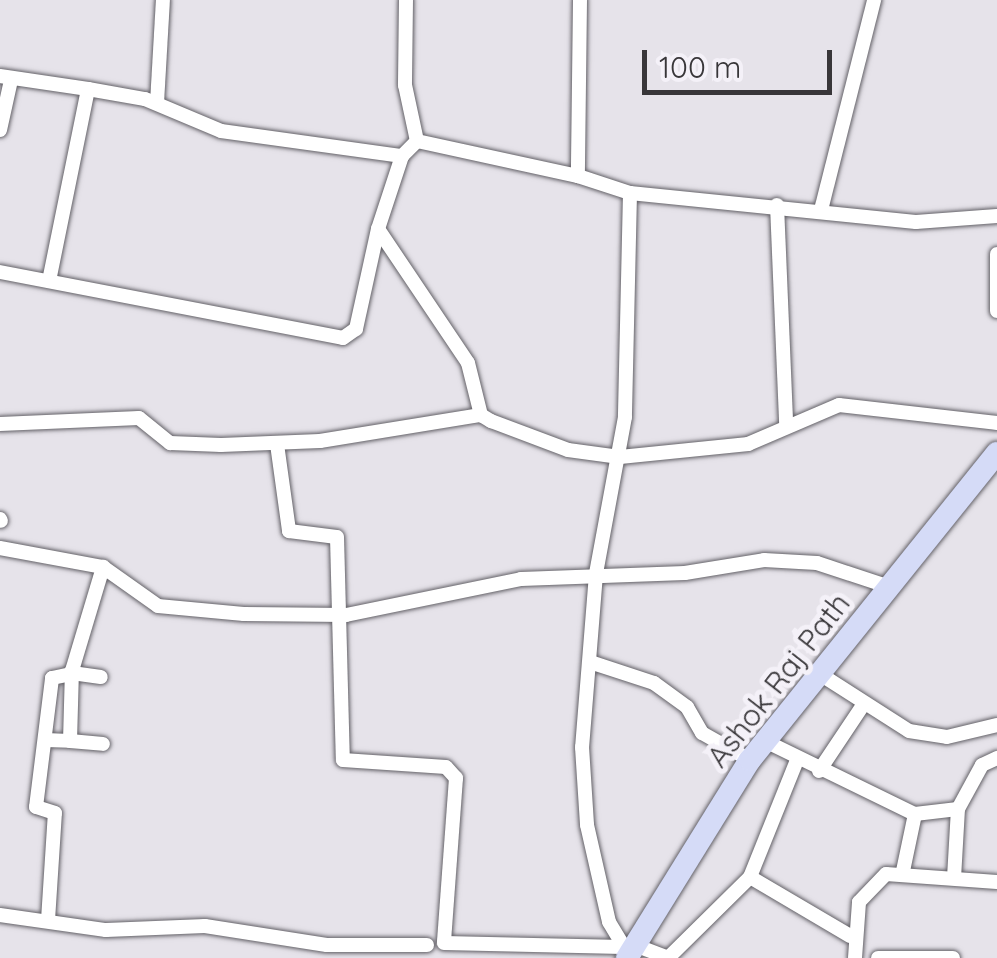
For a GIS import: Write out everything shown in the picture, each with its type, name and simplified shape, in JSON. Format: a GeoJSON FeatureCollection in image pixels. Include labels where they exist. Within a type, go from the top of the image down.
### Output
{"type":"FeatureCollection","features":[{"type":"Feature","properties":{"kind":"main road","name":"Ashok Raj Path"},"geometry":{"type":"LineString","coordinates":[[628,951],[750,760],[997,454]]}},
{"type":"Feature","properties":{"kind":"street"},"geometry":{"type":"LineString","coordinates":[[157,103],[163,0]]}},
{"type":"Feature","properties":{"kind":"street"},"geometry":{"type":"LineString","coordinates":[[406,0],[405,85],[416,142]]}},
{"type":"Feature","properties":{"kind":"street"},"geometry":{"type":"LineString","coordinates":[[578,176],[580,0]]}},
{"type":"Feature","properties":{"kind":"street"},"geometry":{"type":"LineString","coordinates":[[821,210],[874,0]]}},
{"type":"Feature","properties":{"kind":"street"},"geometry":{"type":"LineString","coordinates":[[0,130],[6,78],[157,103],[221,131],[402,156]]}},
{"type":"Feature","properties":{"kind":"street"},"geometry":{"type":"LineString","coordinates":[[48,280],[88,89]]}},
{"type":"Feature","properties":{"kind":"street"},"geometry":{"type":"LineString","coordinates":[[0,272],[343,338],[356,329],[378,229],[402,156],[416,142]]}},
{"type":"Feature","properties":{"kind":"street"},"geometry":{"type":"LineString","coordinates":[[416,142],[578,176],[630,193],[916,222],[997,216]]}},
{"type":"Feature","properties":{"kind":"street"},"geometry":{"type":"LineString","coordinates":[[628,951],[587,825],[590,662],[596,574],[620,457],[630,193]]}},
{"type":"Feature","properties":{"kind":"street"},"geometry":{"type":"LineString","coordinates":[[777,205],[786,424]]}},
{"type":"Feature","properties":{"kind":"street"},"geometry":{"type":"LineString","coordinates":[[378,229],[468,362],[481,415]]}},
{"type":"Feature","properties":{"kind":"street"},"geometry":{"type":"LineString","coordinates":[[997,254],[997,310]]}},
{"type":"Feature","properties":{"kind":"street"},"geometry":{"type":"LineString","coordinates":[[0,424],[129,417],[170,442],[277,444],[481,415],[568,450],[620,457],[729,448],[786,424],[848,405],[997,423]]}},
{"type":"Feature","properties":{"kind":"street"},"geometry":{"type":"LineString","coordinates":[[277,444],[288,531],[337,537],[346,615],[342,760],[446,767],[456,778],[444,943]]}},
{"type":"Feature","properties":{"kind":"street"},"geometry":{"type":"LineString","coordinates":[[0,548],[103,567],[169,609],[346,615],[596,574],[796,560],[890,586]]}},
{"type":"Feature","properties":{"kind":"street"},"geometry":{"type":"LineString","coordinates":[[70,741],[72,671],[103,567]]}},
{"type":"Feature","properties":{"kind":"street"},"geometry":{"type":"LineString","coordinates":[[590,662],[654,684],[687,707],[702,733],[750,760]]}},
{"type":"Feature","properties":{"kind":"street"},"geometry":{"type":"LineString","coordinates":[[48,920],[55,813],[36,808],[52,678],[72,671],[100,677]]}},
{"type":"Feature","properties":{"kind":"street"},"geometry":{"type":"LineString","coordinates":[[820,674],[863,705],[931,736],[997,725]]}},
{"type":"Feature","properties":{"kind":"street"},"geometry":{"type":"LineString","coordinates":[[819,771],[863,705]]}},
{"type":"Feature","properties":{"kind":"street"},"geometry":{"type":"LineString","coordinates":[[45,740],[103,744]]}},
{"type":"Feature","properties":{"kind":"street"},"geometry":{"type":"LineString","coordinates":[[765,741],[819,771],[915,814],[958,809]]}},
{"type":"Feature","properties":{"kind":"street"},"geometry":{"type":"LineString","coordinates":[[954,878],[958,809],[982,765],[997,758]]}},
{"type":"Feature","properties":{"kind":"street"},"geometry":{"type":"LineString","coordinates":[[0,914],[426,952],[444,943],[628,951],[669,958],[750,877],[797,760]]}},
{"type":"Feature","properties":{"kind":"street"},"geometry":{"type":"LineString","coordinates":[[903,871],[915,814]]}},
{"type":"Feature","properties":{"kind":"street"},"geometry":{"type":"LineString","coordinates":[[854,958],[850,936],[870,885],[903,871],[997,882]]}},
{"type":"Feature","properties":{"kind":"street"},"geometry":{"type":"LineString","coordinates":[[750,877],[850,936]]}},
{"type":"Feature","properties":{"kind":"street"},"geometry":{"type":"LineString","coordinates":[[878,958],[953,958]]}}]}
